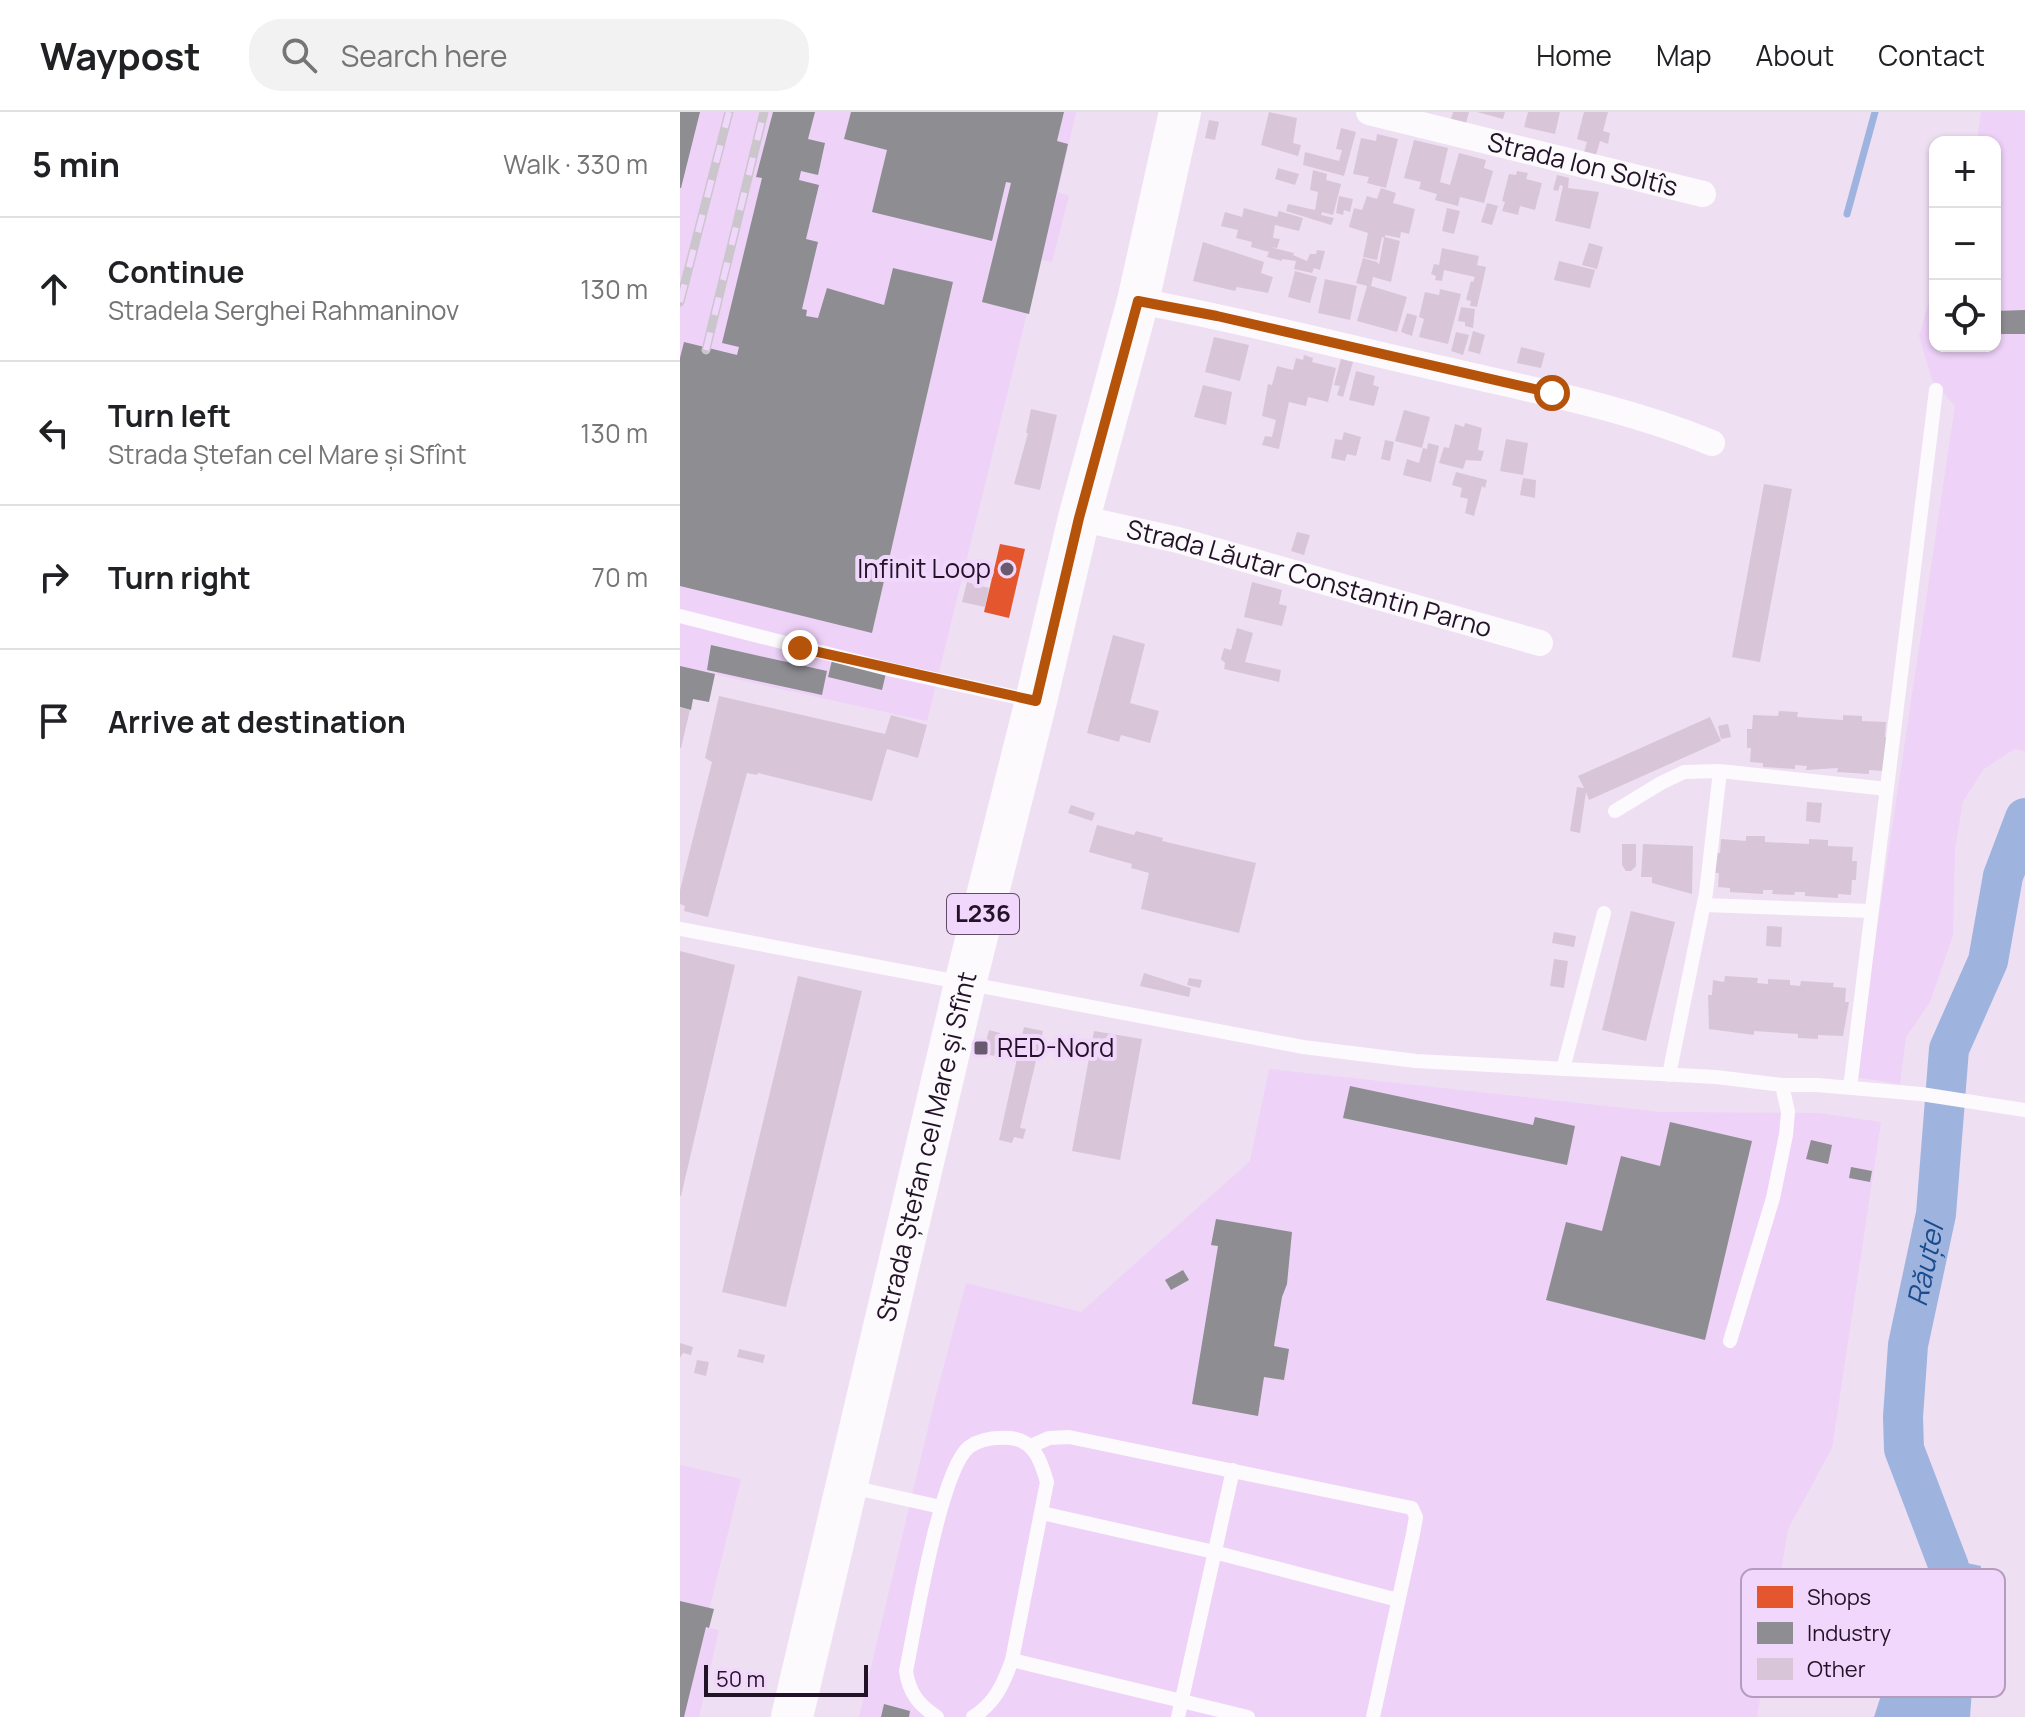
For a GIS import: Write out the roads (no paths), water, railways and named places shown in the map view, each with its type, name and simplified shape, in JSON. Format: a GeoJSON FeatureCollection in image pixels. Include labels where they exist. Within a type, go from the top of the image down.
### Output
{"type":"FeatureCollection","features":[{"type":"Feature","properties":{"kind":"main road","name":"Strada Ștefan cel Mare și Sfînt"},"geometry":{"type":"LineString","coordinates":[[792,1717],[965,984],[1079,518],[1138,301],[1180,112]]}},
{"type":"Feature","properties":{"kind":"street","name":"Strada Ion Soltîs"},"geometry":{"type":"LineString","coordinates":[[1369,112],[1703,194]]}},
{"type":"Feature","properties":{"kind":"street"},"geometry":{"type":"LineString","coordinates":[[1138,301],[1541,390],[1647,419],[1712,443]]}},
{"type":"Feature","properties":{"kind":"street","name":"Strada Lăutar Constantin Parno"},"geometry":{"type":"LineString","coordinates":[[1079,518],[1178,540],[1540,643]]}},
{"type":"Feature","properties":{"kind":"lane"},"geometry":{"type":"LineString","coordinates":[[1850,1088],[1936,390]]}},
{"type":"Feature","properties":{"kind":"lane"},"geometry":{"type":"LineString","coordinates":[[680,616],[888,669],[1036,701]]}},
{"type":"Feature","properties":{"kind":"lane"},"geometry":{"type":"LineString","coordinates":[[1615,811],[1684,772],[1720,771],[1887,789]]}},
{"type":"Feature","properties":{"kind":"lane"},"geometry":{"type":"LineString","coordinates":[[1669,1075],[1704,905],[1720,771]]}},
{"type":"Feature","properties":{"kind":"lane"},"geometry":{"type":"LineString","coordinates":[[1704,905],[1872,911]]}},
{"type":"Feature","properties":{"kind":"lane"},"geometry":{"type":"LineString","coordinates":[[1563,1069],[1604,913]]}},
{"type":"Feature","properties":{"kind":"lane"},"geometry":{"type":"LineString","coordinates":[[680,929],[1303,1047],[1416,1061],[1669,1075],[1921,1094],[2025,1110]]}},
{"type":"Feature","properties":{"kind":"lane"},"geometry":{"type":"LineString","coordinates":[[1730,1341],[1773,1198],[1786,1135],[1788,1112],[1782,1085]]}},
{"type":"Feature","properties":{"kind":"lane"},"geometry":{"type":"LineString","coordinates":[[937,1717],[921,1706],[908,1686],[906,1671],[941,1507],[958,1459],[970,1446],[994,1437],[1017,1439],[1031,1446],[1041,1462],[1047,1482],[1012,1660],[1001,1688],[988,1707],[973,1717]]}},
{"type":"Feature","properties":{"kind":"lane"},"geometry":{"type":"LineString","coordinates":[[1031,1446],[1049,1438],[1069,1437],[1412,1508],[1416,1517],[1373,1717]]}},
{"type":"Feature","properties":{"kind":"lane"},"geometry":{"type":"LineString","coordinates":[[1180,1710],[1233,1470]]}},
{"type":"Feature","properties":{"kind":"lane"},"geometry":{"type":"LineString","coordinates":[[846,1486],[941,1507]]}},
{"type":"Feature","properties":{"kind":"lane"},"geometry":{"type":"LineString","coordinates":[[1042,1513],[1214,1552],[1398,1600]]}},
{"type":"Feature","properties":{"kind":"lane"},"geometry":{"type":"LineString","coordinates":[[1012,1660],[1180,1710],[1248,1717]]}},
{"type":"Feature","properties":{"kind":"water"},"geometry":{"type":"Polygon","coordinates":[[[1957,1561],[1981,1566],[1981,1569],[1935,1568],[1957,1561]]]}},
{"type":"Feature","properties":{"kind":"water"},"geometry":{"type":"Polygon","coordinates":[[[1880,1697],[1971,1697],[1970,1717],[1874,1717],[1880,1697]]]}},
{"type":"Feature","properties":{"kind":"waterway"},"geometry":{"type":"LineString","coordinates":[[1847,214],[1875,112]]}},
{"type":"Feature","properties":{"kind":"waterway","name":"Răuțel"},"geometry":{"type":"LineString","coordinates":[[1949,1569],[1904,1449],[1908,1345],[1936,1214],[1949,1049],[1988,961],[2003,876],[2025,818]]}},
{"type":"Feature","properties":{"kind":"waterway","name":"Răuțel"},"geometry":{"type":"LineString","coordinates":[[1928,1717],[1931,1697]]}},
{"type":"Feature","properties":{"kind":"railway"},"geometry":{"type":"LineString","coordinates":[[680,302],[729,112]]}},
{"type":"Feature","properties":{"kind":"railway"},"geometry":{"type":"LineString","coordinates":[[706,350],[764,112]]}},
{"type":"Feature","properties":{"kind":"place","name":"Infinit Loop"},"geometry":{"type":"Point","coordinates":[1007,569]}},
{"type":"Feature","properties":{"kind":"place","name":"RED-Nord"},"geometry":{"type":"Point","coordinates":[981,1048]}}]}
